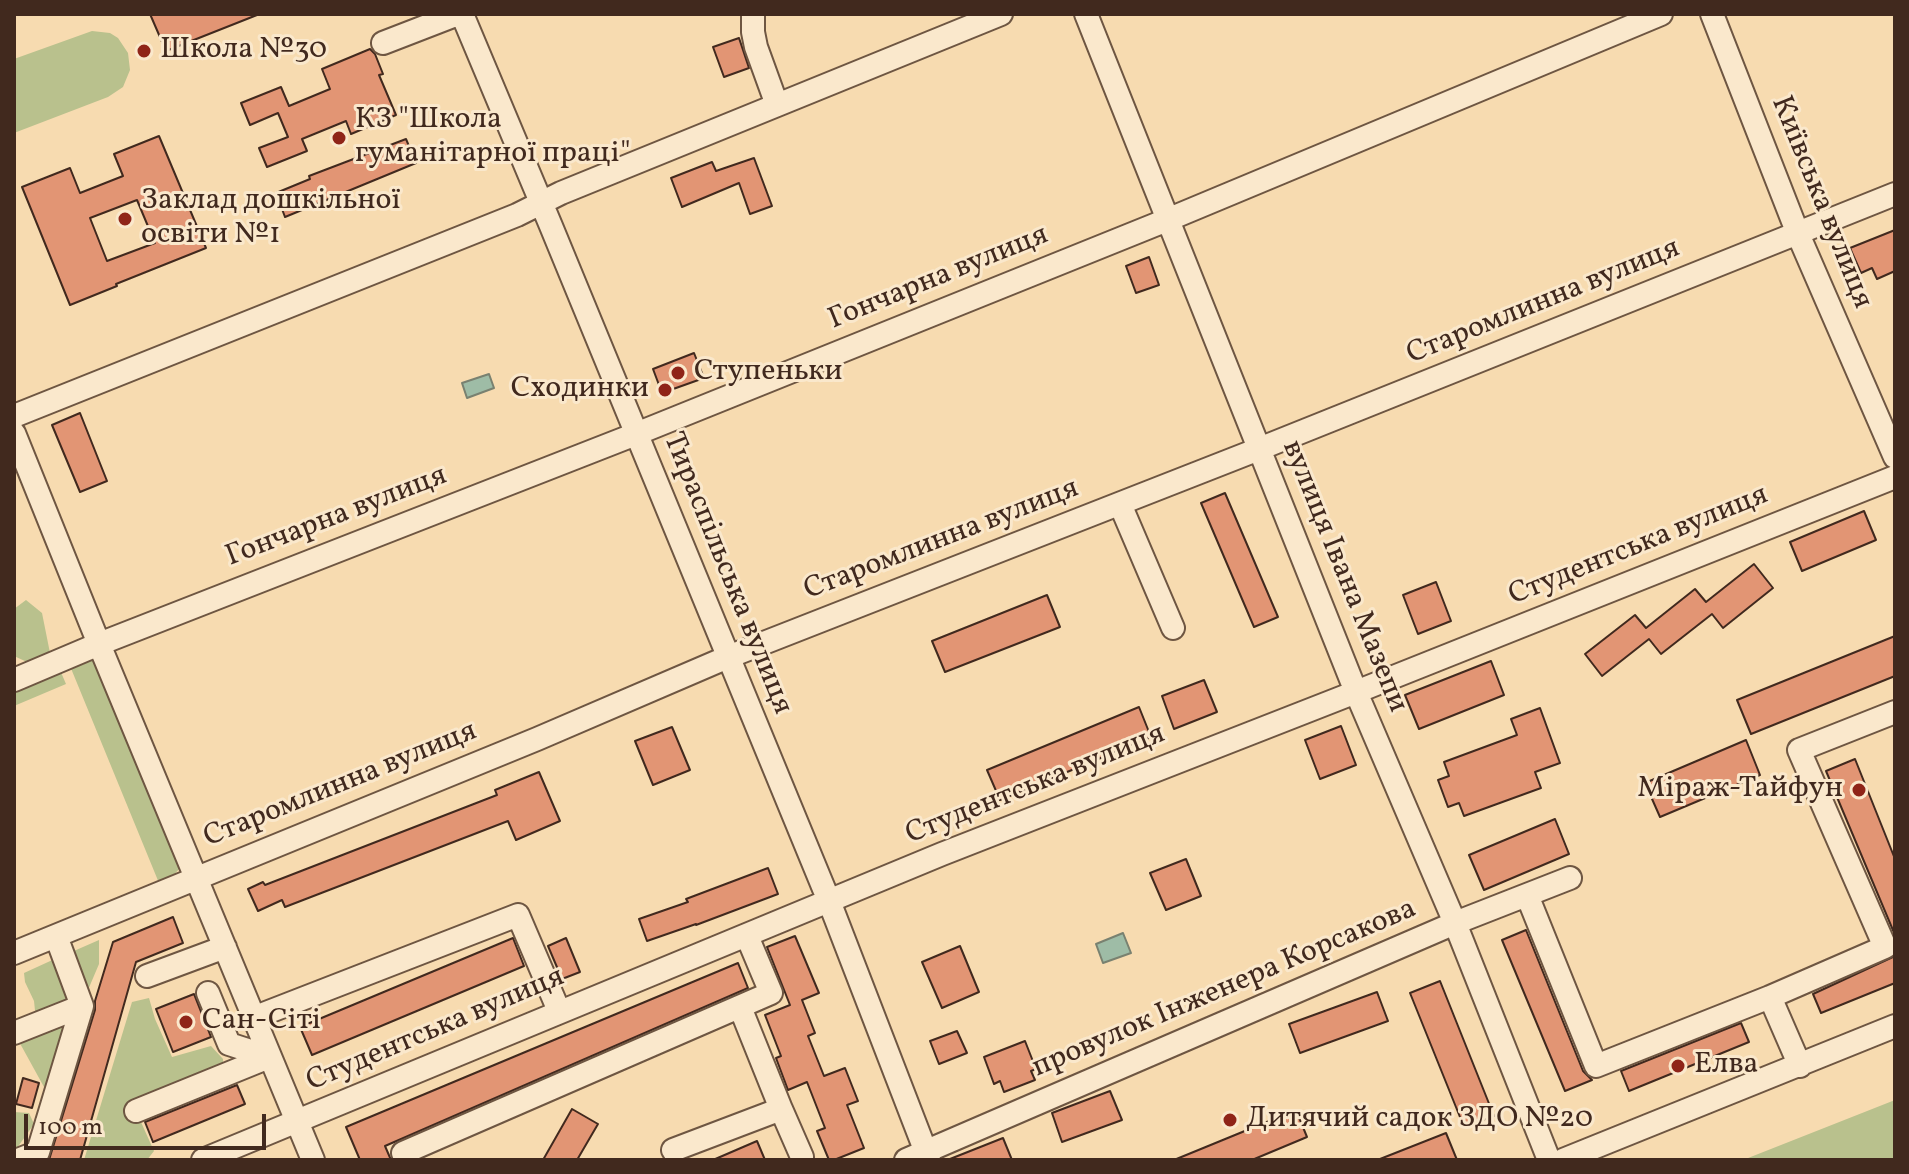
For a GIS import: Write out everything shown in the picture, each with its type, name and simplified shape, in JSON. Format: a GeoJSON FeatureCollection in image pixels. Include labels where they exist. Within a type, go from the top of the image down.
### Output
{"type":"FeatureCollection","features":[{"type":"Feature","properties":{"kind":"street"},"geometry":{"type":"LineString","coordinates":[[383,43],[460,14]]}},
{"type":"Feature","properties":{"kind":"street","name":"Тираспільська вулиця"},"geometry":{"type":"LineString","coordinates":[[460,14],[541,202],[829,901],[920,1157]]}},
{"type":"Feature","properties":{"kind":"street"},"geometry":{"type":"LineString","coordinates":[[753,14],[756,47],[777,105]]}},
{"type":"Feature","properties":{"kind":"street"},"geometry":{"type":"LineString","coordinates":[[14,416],[517,215],[541,202],[1001,14]]}},
{"type":"Feature","properties":{"kind":"street","name":"вулиця Івана Мазепи"},"geometry":{"type":"LineString","coordinates":[[1086,14],[1356,692],[1455,923],[1549,1160]]}},
{"type":"Feature","properties":{"kind":"street","name":"Гончарна вулиця"},"geometry":{"type":"LineString","coordinates":[[14,680],[1167,220],[1661,14]]}},
{"type":"Feature","properties":{"kind":"street","name":"Київська вулиця"},"geometry":{"type":"LineString","coordinates":[[1712,14],[1798,234],[1895,457]]}},
{"type":"Feature","properties":{"kind":"street","name":"Старомлинна вулиця"},"geometry":{"type":"LineString","coordinates":[[14,953],[537,739],[728,657],[1259,449],[1895,194]]}},
{"type":"Feature","properties":{"kind":"street"},"geometry":{"type":"LineString","coordinates":[[14,433],[313,1160]]}},
{"type":"Feature","properties":{"kind":"street","name":"Студентська вулиця"},"geometry":{"type":"LineString","coordinates":[[203,1160],[942,854],[1895,477]]}},
{"type":"Feature","properties":{"kind":"street"},"geometry":{"type":"LineString","coordinates":[[1120,504],[1173,628]]}},
{"type":"Feature","properties":{"kind":"street"},"geometry":{"type":"LineString","coordinates":[[1527,895],[1596,1066],[1770,997],[1885,947],[1799,750],[1895,712]]}},
{"type":"Feature","properties":{"kind":"street","name":"провулок Інженера Корсакова"},"geometry":{"type":"LineString","coordinates":[[920,1157],[1455,923],[1570,878]]}},
{"type":"Feature","properties":{"kind":"street"},"geometry":{"type":"LineString","coordinates":[[253,1018],[518,915],[559,1011]]}},
{"type":"Feature","properties":{"kind":"street"},"geometry":{"type":"LineString","coordinates":[[18,1160],[38,1152],[82,1006],[56,936]]}},
{"type":"Feature","properties":{"kind":"street"},"geometry":{"type":"LineString","coordinates":[[406,1160],[403,1153],[771,993],[747,936]]}},
{"type":"Feature","properties":{"kind":"street"},"geometry":{"type":"LineString","coordinates":[[147,976],[225,947]]}},
{"type":"Feature","properties":{"kind":"street"},"geometry":{"type":"LineString","coordinates":[[208,993],[229,1044],[269,1057]]}},
{"type":"Feature","properties":{"kind":"street"},"geometry":{"type":"LineString","coordinates":[[1770,997],[1800,1066]]}},
{"type":"Feature","properties":{"kind":"street"},"geometry":{"type":"LineString","coordinates":[[14,1033],[82,1006]]}},
{"type":"Feature","properties":{"kind":"street"},"geometry":{"type":"LineString","coordinates":[[740,1007],[802,1157]]}},
{"type":"Feature","properties":{"kind":"street"},"geometry":{"type":"LineString","coordinates":[[1563,1160],[1895,1026]]}},
{"type":"Feature","properties":{"kind":"street"},"geometry":{"type":"LineString","coordinates":[[136,1111],[269,1057]]}},
{"type":"Feature","properties":{"kind":"street"},"geometry":{"type":"LineString","coordinates":[[673,1150],[781,1109]]}},
{"type":"Feature","properties":{"kind":"green space"},"geometry":{"type":"Polygon","coordinates":[[[92,31],[110,33],[118,38],[128,53],[130,70],[123,87],[108,97],[14,133],[14,59],[92,31]]]}},
{"type":"Feature","properties":{"kind":"green space"},"geometry":{"type":"Polygon","coordinates":[[[26,600],[42,613],[50,653],[27,662],[14,656],[14,609],[26,600]]]}},
{"type":"Feature","properties":{"kind":"green space"},"geometry":{"type":"Polygon","coordinates":[[[95,658],[181,862],[173,876],[159,883],[70,666],[95,658]]]}},
{"type":"Feature","properties":{"kind":"green space"},"geometry":{"type":"Polygon","coordinates":[[[60,670],[66,684],[14,706],[14,690],[60,670]]]}},
{"type":"Feature","properties":{"kind":"green space"},"geometry":{"type":"Polygon","coordinates":[[[99,940],[99,964],[85,997],[67,954],[99,940]]]}},
{"type":"Feature","properties":{"kind":"green space"},"geometry":{"type":"Polygon","coordinates":[[[59,957],[73,1000],[36,1020],[34,1001],[24,973],[59,957]]]}},
{"type":"Feature","properties":{"kind":"green space"},"geometry":{"type":"Polygon","coordinates":[[[149,998],[172,1057],[211,1046],[223,1059],[223,1072],[136,1111],[154,1151],[147,1160],[84,1160],[132,1002],[149,998]]]}},
{"type":"Feature","properties":{"kind":"green space"},"geometry":{"type":"Polygon","coordinates":[[[61,1019],[69,1033],[53,1077],[44,1087],[17,1038],[61,1019]]]}},
{"type":"Feature","properties":{"kind":"green space"},"geometry":{"type":"Polygon","coordinates":[[[1895,1100],[1895,1160],[1743,1160],[1895,1100]]]}},
{"type":"Feature","properties":{"kind":"green space"},"geometry":{"type":"Polygon","coordinates":[[[14,1112],[29,1113],[34,1124],[17,1148],[14,1148],[14,1112]]]}},
{"type":"Feature","properties":{"kind":"shaded area"},"geometry":{"type":"Polygon","coordinates":[[[489,374],[494,388],[467,398],[462,383],[489,374]]]}},
{"type":"Feature","properties":{"kind":"shaded area"},"geometry":{"type":"Polygon","coordinates":[[[1123,933],[1131,953],[1103,963],[1096,944],[1123,933]]]}},
{"type":"Feature","properties":{"kind":"building"},"geometry":{"type":"Polygon","coordinates":[[[150,14],[257,14],[257,15],[166,51],[150,14]]]}},
{"type":"Feature","properties":{"kind":"building"},"geometry":{"type":"Polygon","coordinates":[[[739,38],[749,68],[724,77],[713,47],[739,38]]]}},
{"type":"Feature","properties":{"kind":"building"},"geometry":{"type":"Polygon","coordinates":[[[370,49],[383,74],[379,75],[396,115],[351,134],[346,121],[302,139],[307,151],[267,167],[259,148],[288,137],[278,113],[250,125],[241,103],[281,87],[289,106],[330,89],[322,69],[370,49]]]}},
{"type":"Feature","properties":{"kind":"building"},"geometry":{"type":"Polygon","coordinates":[[[159,136],[206,248],[70,305],[22,187],[70,168],[80,193],[123,176],[114,154],[159,136]],[[137,200],[90,218],[107,261],[155,243],[137,200]]]}},
{"type":"Feature","properties":{"kind":"building"},"geometry":{"type":"Polygon","coordinates":[[[406,139],[416,163],[285,217],[276,193],[310,179],[309,176],[406,139]]]}},
{"type":"Feature","properties":{"kind":"building"},"geometry":{"type":"Polygon","coordinates":[[[754,158],[772,206],[750,214],[739,183],[682,207],[671,178],[712,162],[716,171],[754,158]]]}},
{"type":"Feature","properties":{"kind":"building"},"geometry":{"type":"Polygon","coordinates":[[[1895,230],[1895,271],[1877,279],[1872,268],[1861,273],[1850,248],[1895,230]]]}},
{"type":"Feature","properties":{"kind":"building"},"geometry":{"type":"Polygon","coordinates":[[[1149,257],[1159,285],[1136,293],[1126,266],[1149,257]]]}},
{"type":"Feature","properties":{"kind":"building","name":"Ступеньки"},"geometry":{"type":"Polygon","coordinates":[[[694,353],[704,378],[662,393],[653,369],[694,353]]]}},
{"type":"Feature","properties":{"kind":"building"},"geometry":{"type":"Polygon","coordinates":[[[80,413],[107,481],[80,492],[52,425],[80,413]]]}},
{"type":"Feature","properties":{"kind":"building"},"geometry":{"type":"Polygon","coordinates":[[[1225,493],[1278,617],[1254,627],[1201,503],[1225,493]]]}},
{"type":"Feature","properties":{"kind":"building"},"geometry":{"type":"Polygon","coordinates":[[[1864,511],[1876,540],[1802,571],[1790,542],[1864,511]]]}},
{"type":"Feature","properties":{"kind":"building"},"geometry":{"type":"Polygon","coordinates":[[[1754,564],[1773,588],[1723,628],[1712,614],[1661,654],[1649,639],[1602,676],[1585,654],[1635,615],[1646,628],[1695,589],[1706,602],[1754,564]]]}},
{"type":"Feature","properties":{"kind":"building"},"geometry":{"type":"Polygon","coordinates":[[[1436,582],[1451,621],[1418,634],[1403,595],[1436,582]]]}},
{"type":"Feature","properties":{"kind":"building"},"geometry":{"type":"Polygon","coordinates":[[[1047,595],[1060,627],[945,672],[932,641],[1047,595]]]}},
{"type":"Feature","properties":{"kind":"building"},"geometry":{"type":"Polygon","coordinates":[[[1895,636],[1895,676],[1751,734],[1737,700],[1895,636]]]}},
{"type":"Feature","properties":{"kind":"building"},"geometry":{"type":"Polygon","coordinates":[[[1491,661],[1504,695],[1419,729],[1405,695],[1491,661]]]}},
{"type":"Feature","properties":{"kind":"building"},"geometry":{"type":"Polygon","coordinates":[[[1204,680],[1217,712],[1174,729],[1162,696],[1204,680]]]}},
{"type":"Feature","properties":{"kind":"building"},"geometry":{"type":"Polygon","coordinates":[[[1139,707],[1151,737],[1000,800],[987,770],[1139,707]]]}},
{"type":"Feature","properties":{"kind":"building"},"geometry":{"type":"Polygon","coordinates":[[[1540,708],[1560,763],[1535,772],[1541,788],[1464,816],[1459,803],[1448,807],[1438,780],[1449,776],[1444,762],[1517,735],[1511,719],[1540,708]]]}},
{"type":"Feature","properties":{"kind":"building"},"geometry":{"type":"Polygon","coordinates":[[[1341,726],[1356,765],[1320,779],[1305,740],[1341,726]]]}},
{"type":"Feature","properties":{"kind":"building"},"geometry":{"type":"Polygon","coordinates":[[[672,727],[690,770],[653,785],[635,741],[672,727]]]}},
{"type":"Feature","properties":{"kind":"building"},"geometry":{"type":"Polygon","coordinates":[[[1746,740],[1760,775],[1660,817],[1645,783],[1746,740]]]}},
{"type":"Feature","properties":{"kind":"building"},"geometry":{"type":"Polygon","coordinates":[[[1855,759],[1895,859],[1895,935],[1826,771],[1855,759]]]}},
{"type":"Feature","properties":{"kind":"building"},"geometry":{"type":"Polygon","coordinates":[[[539,772],[560,821],[516,840],[508,821],[285,907],[282,900],[258,911],[248,889],[497,795],[495,790],[539,772]]]}},
{"type":"Feature","properties":{"kind":"building"},"geometry":{"type":"Polygon","coordinates":[[[1555,819],[1569,854],[1484,890],[1469,855],[1555,819]]]}},
{"type":"Feature","properties":{"kind":"building"},"geometry":{"type":"Polygon","coordinates":[[[1186,859],[1201,896],[1166,910],[1150,873],[1186,859]]]}},
{"type":"Feature","properties":{"kind":"building"},"geometry":{"type":"Polygon","coordinates":[[[768,868],[778,894],[647,941],[639,919],[768,868]]]}},
{"type":"Feature","properties":{"kind":"building"},"geometry":{"type":"Polygon","coordinates":[[[173,917],[183,943],[136,962],[80,1160],[49,1160],[113,942],[173,917]]]}},
{"type":"Feature","properties":{"kind":"building"},"geometry":{"type":"Polygon","coordinates":[[[1526,930],[1583,1071],[1592,1080],[1565,1091],[1502,940],[1526,930]]]}},
{"type":"Feature","properties":{"kind":"building"},"geometry":{"type":"Polygon","coordinates":[[[795,936],[819,993],[802,1000],[815,1033],[808,1036],[824,1076],[845,1068],[858,1101],[847,1105],[864,1148],[834,1160],[829,1160],[817,1131],[825,1128],[807,1082],[788,1090],[776,1058],[781,1056],[765,1015],[790,1005],[767,947],[795,936]]]}},
{"type":"Feature","properties":{"kind":"building"},"geometry":{"type":"Polygon","coordinates":[[[513,938],[524,966],[312,1055],[300,1027],[513,938]]]}},
{"type":"Feature","properties":{"kind":"building"},"geometry":{"type":"Polygon","coordinates":[[[566,938],[580,972],[562,979],[548,946],[566,938]]]}},
{"type":"Feature","properties":{"kind":"building"},"geometry":{"type":"Polygon","coordinates":[[[960,946],[979,992],[942,1008],[922,962],[960,946]]]}},
{"type":"Feature","properties":{"kind":"building"},"geometry":{"type":"Polygon","coordinates":[[[1895,956],[1895,983],[1821,1013],[1813,994],[1895,956]]]}},
{"type":"Feature","properties":{"kind":"building"},"geometry":{"type":"Polygon","coordinates":[[[738,963],[748,988],[385,1146],[391,1160],[360,1160],[346,1127],[738,963]]]}},
{"type":"Feature","properties":{"kind":"building"},"geometry":{"type":"Polygon","coordinates":[[[1440,981],[1494,1116],[1464,1127],[1410,993],[1440,981]]]}},
{"type":"Feature","properties":{"kind":"building"},"geometry":{"type":"Polygon","coordinates":[[[1377,992],[1388,1021],[1300,1053],[1289,1024],[1377,992]]]}},
{"type":"Feature","properties":{"kind":"building"},"geometry":{"type":"Polygon","coordinates":[[[194,994],[211,1037],[173,1052],[156,1009],[194,994]]]}},
{"type":"Feature","properties":{"kind":"building"},"geometry":{"type":"Polygon","coordinates":[[[1741,1023],[1749,1042],[1629,1091],[1621,1071],[1741,1023]]]}},
{"type":"Feature","properties":{"kind":"building"},"geometry":{"type":"Polygon","coordinates":[[[957,1031],[967,1053],[939,1064],[930,1041],[957,1031]]]}},
{"type":"Feature","properties":{"kind":"building"},"geometry":{"type":"Polygon","coordinates":[[[1025,1041],[1036,1069],[1031,1071],[1035,1080],[1004,1092],[1000,1081],[994,1084],[984,1057],[1025,1041]]]}},
{"type":"Feature","properties":{"kind":"building"},"geometry":{"type":"Polygon","coordinates":[[[23,1078],[39,1083],[32,1108],[16,1104],[23,1078]]]}},
{"type":"Feature","properties":{"kind":"building"},"geometry":{"type":"Polygon","coordinates":[[[237,1085],[245,1104],[153,1142],[145,1122],[237,1085]]]}},
{"type":"Feature","properties":{"kind":"building"},"geometry":{"type":"Polygon","coordinates":[[[1110,1091],[1122,1120],[1062,1142],[1052,1113],[1110,1091]]]}},
{"type":"Feature","properties":{"kind":"building"},"geometry":{"type":"Polygon","coordinates":[[[572,1109],[598,1124],[577,1160],[543,1160],[572,1109]]]}},
{"type":"Feature","properties":{"kind":"building"},"geometry":{"type":"Polygon","coordinates":[[[1296,1110],[1307,1137],[1252,1160],[1174,1160],[1296,1110]]]}},
{"type":"Feature","properties":{"kind":"building"},"geometry":{"type":"Polygon","coordinates":[[[1446,1133],[1457,1160],[1380,1160],[1380,1159],[1446,1133]]]}},
{"type":"Feature","properties":{"kind":"building"},"geometry":{"type":"Polygon","coordinates":[[[1003,1138],[1012,1160],[950,1160],[950,1159],[1003,1138]]]}},
{"type":"Feature","properties":{"kind":"building"},"geometry":{"type":"Polygon","coordinates":[[[757,1141],[765,1160],[713,1160],[757,1141]]]}},
{"type":"Feature","properties":{"kind":"place","name":"Школа №30"},"geometry":{"type":"Point","coordinates":[144,51]}},
{"type":"Feature","properties":{"kind":"place","name":"КЗ \"Школа гуманітарної праці\""},"geometry":{"type":"Point","coordinates":[339,138]}},
{"type":"Feature","properties":{"kind":"place","name":"Заклад дошкільної освіти №1"},"geometry":{"type":"Point","coordinates":[125,219]}},
{"type":"Feature","properties":{"kind":"place","name":"Ступеньки"},"geometry":{"type":"Point","coordinates":[678,373]}},
{"type":"Feature","properties":{"kind":"place","name":"Сходинки"},"geometry":{"type":"Point","coordinates":[665,390]}},
{"type":"Feature","properties":{"kind":"place","name":"Міраж-Тайфун"},"geometry":{"type":"Point","coordinates":[1859,790]}},
{"type":"Feature","properties":{"kind":"place","name":"Сан-Сіті"},"geometry":{"type":"Point","coordinates":[186,1022]}},
{"type":"Feature","properties":{"kind":"place","name":"Елва"},"geometry":{"type":"Point","coordinates":[1678,1066]}},
{"type":"Feature","properties":{"kind":"place","name":"Дитячий садок ЗДО №20"},"geometry":{"type":"Point","coordinates":[1230,1120]}}]}
